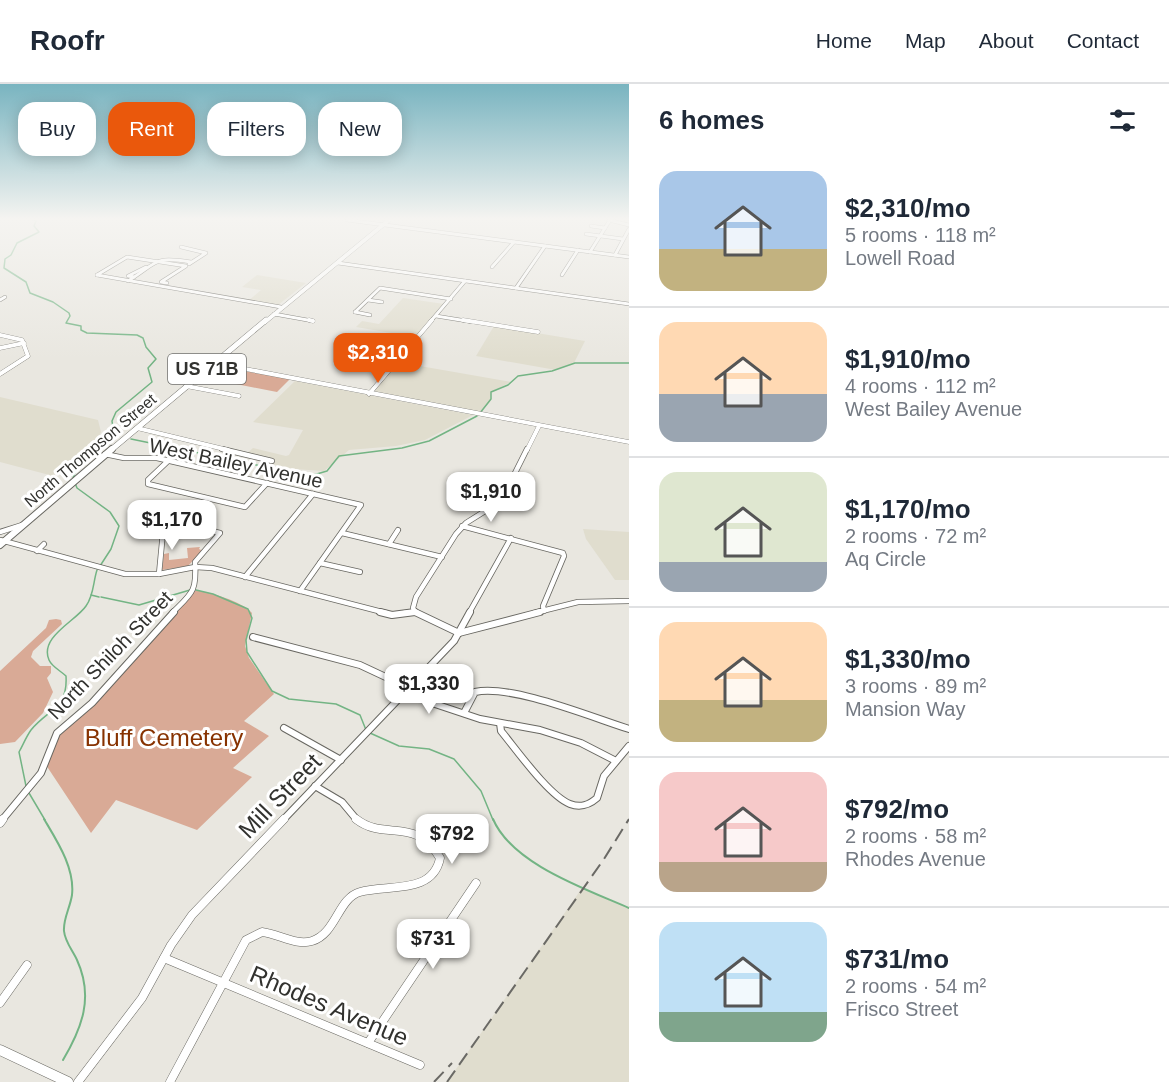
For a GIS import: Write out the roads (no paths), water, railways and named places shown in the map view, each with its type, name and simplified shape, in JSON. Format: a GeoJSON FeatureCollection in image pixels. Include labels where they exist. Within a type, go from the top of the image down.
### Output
{"type":"FeatureCollection","features":[{"type":"Feature","properties":{"kind":"main road","name":"North Thompson Street"},"geometry":{"type":"LineString","coordinates":[[1,542],[186,386],[333,267]]}},
{"type":"Feature","properties":{"kind":"main road"},"geometry":{"type":"LineString","coordinates":[[0,1050],[68,1082]]}},
{"type":"Feature","properties":{"kind":"street"},"geometry":{"type":"LineString","coordinates":[[111,267],[97,275],[281,308]]}},
{"type":"Feature","properties":{"kind":"street"},"geometry":{"type":"LineString","coordinates":[[128,281],[134,277],[128,276],[147,267]]}},
{"type":"Feature","properties":{"kind":"street"},"geometry":{"type":"LineString","coordinates":[[167,283],[161,282],[185,267]]}},
{"type":"Feature","properties":{"kind":"street"},"geometry":{"type":"LineString","coordinates":[[363,267],[629,304]]}},
{"type":"Feature","properties":{"kind":"street"},"geometry":{"type":"LineString","coordinates":[[516,288],[531,267]]}},
{"type":"Feature","properties":{"kind":"street"},"geometry":{"type":"LineString","coordinates":[[562,275],[567,267]]}},
{"type":"Feature","properties":{"kind":"street"},"geometry":{"type":"LineString","coordinates":[[174,273],[180,274]]}},
{"type":"Feature","properties":{"kind":"street"},"geometry":{"type":"LineString","coordinates":[[369,394],[465,281]]}},
{"type":"Feature","properties":{"kind":"street"},"geometry":{"type":"LineString","coordinates":[[370,315],[355,312],[380,288],[451,299]]}},
{"type":"Feature","properties":{"kind":"street"},"geometry":{"type":"LineString","coordinates":[[0,300],[5,297]]}},
{"type":"Feature","properties":{"kind":"street"},"geometry":{"type":"LineString","coordinates":[[368,300],[382,302]]}},
{"type":"Feature","properties":{"kind":"street"},"geometry":{"type":"LineString","coordinates":[[274,314],[313,321]]}},
{"type":"Feature","properties":{"kind":"street"},"geometry":{"type":"LineString","coordinates":[[436,316],[538,332]]}},
{"type":"Feature","properties":{"kind":"street"},"geometry":{"type":"LineString","coordinates":[[0,335],[21,339],[28,356],[0,374]]}},
{"type":"Feature","properties":{"kind":"street"},"geometry":{"type":"LineString","coordinates":[[0,348],[24,343]]}},
{"type":"Feature","properties":{"kind":"street"},"geometry":{"type":"LineString","coordinates":[[214,363],[629,442]]}},
{"type":"Feature","properties":{"kind":"street"},"geometry":{"type":"LineString","coordinates":[[186,386],[239,396]]}},
{"type":"Feature","properties":{"kind":"street"},"geometry":{"type":"LineString","coordinates":[[415,612],[413,608],[416,597],[462,526],[501,501],[539,426]]}},
{"type":"Feature","properties":{"kind":"street"},"geometry":{"type":"LineString","coordinates":[[137,428],[272,461]]}},
{"type":"Feature","properties":{"kind":"street","name":"West Bailey Avenue"},"geometry":{"type":"LineString","coordinates":[[105,454],[124,458],[152,457],[169,460],[361,505],[342,533]]}},
{"type":"Feature","properties":{"kind":"street"},"geometry":{"type":"LineString","coordinates":[[169,460],[148,480],[148,483],[245,507],[267,483]]}},
{"type":"Feature","properties":{"kind":"street"},"geometry":{"type":"LineString","coordinates":[[245,577],[313,494]]}},
{"type":"Feature","properties":{"kind":"street"},"geometry":{"type":"LineString","coordinates":[[153,517],[220,533],[195,562],[195,567]]}},
{"type":"Feature","properties":{"kind":"street"},"geometry":{"type":"LineString","coordinates":[[159,574],[163,532],[172,522]]}},
{"type":"Feature","properties":{"kind":"street"},"geometry":{"type":"LineString","coordinates":[[0,532],[23,524]]}},
{"type":"Feature","properties":{"kind":"street"},"geometry":{"type":"LineString","coordinates":[[462,526],[563,553],[564,556],[543,606],[544,611]]}},
{"type":"Feature","properties":{"kind":"street"},"geometry":{"type":"LineString","coordinates":[[389,544],[398,530]]}},
{"type":"Feature","properties":{"kind":"street"},"geometry":{"type":"LineString","coordinates":[[300,591],[342,533],[442,557]]}},
{"type":"Feature","properties":{"kind":"street","name":"Mill Street"},"geometry":{"type":"LineString","coordinates":[[78,1082],[142,998],[192,915],[454,641],[511,538]]}},
{"type":"Feature","properties":{"kind":"street"},"geometry":{"type":"LineString","coordinates":[[1,542],[125,574],[159,574],[195,567],[212,568],[392,615],[415,612],[459,633],[584,602],[629,601]]}},
{"type":"Feature","properties":{"kind":"street"},"geometry":{"type":"LineString","coordinates":[[36,551],[44,544]]}},
{"type":"Feature","properties":{"kind":"street"},"geometry":{"type":"LineString","coordinates":[[320,562],[360,572]]}},
{"type":"Feature","properties":{"kind":"street","name":"North Shiloh Street"},"geometry":{"type":"LineString","coordinates":[[0,823],[46,765],[57,733],[92,703],[151,635],[193,592],[196,581],[195,567]]}},
{"type":"Feature","properties":{"kind":"street"},"geometry":{"type":"LineString","coordinates":[[253,637],[360,665],[410,689],[426,700],[500,723],[540,730],[581,743],[616,761]]}},
{"type":"Feature","properties":{"kind":"street"},"geometry":{"type":"LineString","coordinates":[[464,713],[472,694],[483,689],[527,697],[629,729]]}},
{"type":"Feature","properties":{"kind":"street"},"geometry":{"type":"LineString","coordinates":[[500,723],[504,735],[550,788],[562,800],[573,805],[585,806],[597,798],[601,781],[629,746]]}},
{"type":"Feature","properties":{"kind":"street"},"geometry":{"type":"LineString","coordinates":[[284,728],[341,760]]}},
{"type":"Feature","properties":{"kind":"street","name":"Rhodes Avenue"},"geometry":{"type":"LineString","coordinates":[[224,982],[246,939],[251,934],[264,931],[299,942],[312,941],[323,934],[358,892],[425,882],[438,867],[440,858],[433,846],[404,830],[380,831],[369,828],[357,820],[342,802],[315,786]]}},
{"type":"Feature","properties":{"kind":"street"},"geometry":{"type":"LineString","coordinates":[[368,1043],[476,884]]}},
{"type":"Feature","properties":{"kind":"street","name":"Rhodes Avenue"},"geometry":{"type":"LineString","coordinates":[[164,958],[420,1065]]}},
{"type":"Feature","properties":{"kind":"street"},"geometry":{"type":"LineString","coordinates":[[0,1003],[27,965]]}},
{"type":"Feature","properties":{"kind":"street"},"geometry":{"type":"LineString","coordinates":[[170,1082],[224,982]]}},
{"type":"Feature","properties":{"kind":"waterway"},"geometry":{"type":"LineString","coordinates":[[4,267],[26,282],[30,293],[53,302],[69,313],[70,316],[66,323],[81,326],[81,330],[87,333],[137,335],[143,338],[146,347],[156,359],[148,368],[152,382],[116,412],[112,421],[114,435],[78,465],[73,478]]}},
{"type":"Feature","properties":{"kind":"waterway"},"geometry":{"type":"LineString","coordinates":[[480,413],[491,399],[491,392],[508,385],[518,376],[552,371],[575,363],[629,363]]}},
{"type":"Feature","properties":{"kind":"waterway"},"geometry":{"type":"LineString","coordinates":[[131,439],[310,476],[327,471],[339,456],[402,448],[429,441],[477,416]]}},
{"type":"Feature","properties":{"kind":"waterway"},"geometry":{"type":"LineString","coordinates":[[75,483],[77,488],[110,512],[119,526],[111,549],[100,566]]}},
{"type":"Feature","properties":{"kind":"waterway"},"geometry":{"type":"LineString","coordinates":[[91,595],[97,570]]}},
{"type":"Feature","properties":{"kind":"waterway"},"geometry":{"type":"LineString","coordinates":[[101,597],[139,605],[190,590]]}},
{"type":"Feature","properties":{"kind":"waterway"},"geometry":{"type":"LineString","coordinates":[[196,590],[213,594],[248,609],[252,618],[246,640],[247,652],[272,691],[289,699],[336,704],[360,715],[366,730]]}},
{"type":"Feature","properties":{"kind":"waterway"},"geometry":{"type":"LineString","coordinates":[[26,786],[19,752],[31,730],[56,708],[66,687],[66,676],[49,660],[47,652],[49,644],[60,630],[81,612],[91,595]]}},
{"type":"Feature","properties":{"kind":"waterway"},"geometry":{"type":"LineString","coordinates":[[91,595],[99,597]]}},
{"type":"Feature","properties":{"kind":"waterway"},"geometry":{"type":"LineString","coordinates":[[370,733],[399,746],[429,749],[454,759],[481,791],[493,820]]}},
{"type":"Feature","properties":{"kind":"waterway"},"geometry":{"type":"LineString","coordinates":[[29,793],[45,820]]}},
{"type":"Feature","properties":{"kind":"waterway"},"geometry":{"type":"LineString","coordinates":[[44,819],[64,855],[71,875],[72,895],[64,931],[77,960],[85,987],[84,1012],[76,1036],[63,1060]]}},
{"type":"Feature","properties":{"kind":"waterway"},"geometry":{"type":"LineString","coordinates":[[493,819],[516,849],[533,862],[572,883],[629,908]]}},
{"type":"Feature","properties":{"kind":"railway"},"geometry":{"type":"LineString","coordinates":[[447,1082],[604,859],[629,819]]}},
{"type":"Feature","properties":{"kind":"railway"},"geometry":{"type":"LineString","coordinates":[[434,1082],[452,1063]]}},
{"type":"Feature","properties":{"kind":"park label","name":"Bluff Cemetery"},"geometry":{"type":"Point","coordinates":[164,738]}}]}
